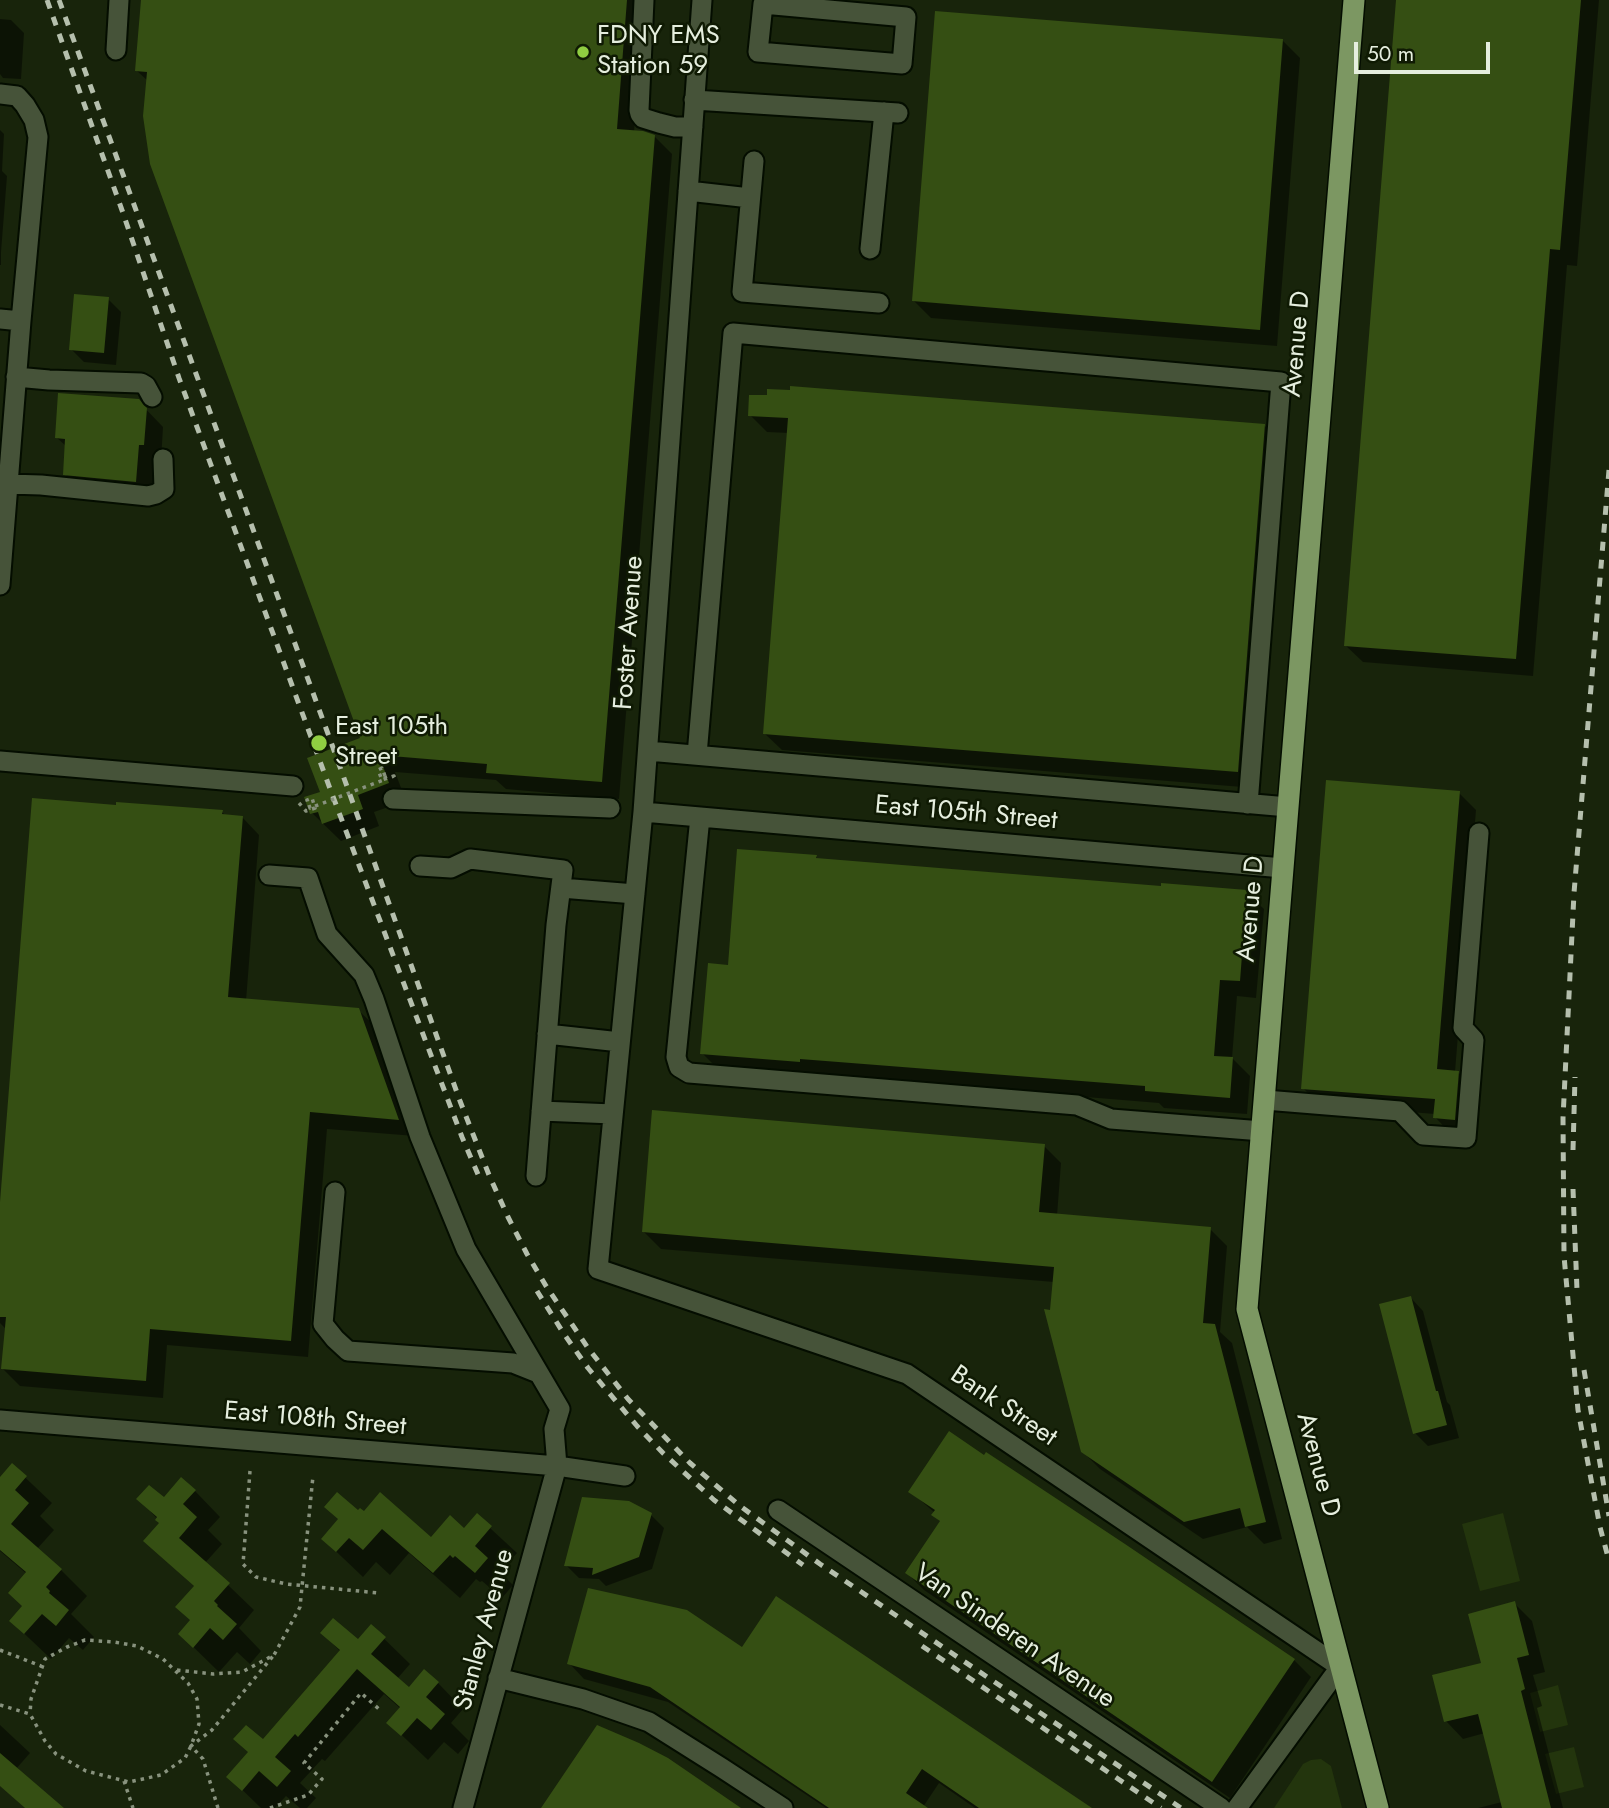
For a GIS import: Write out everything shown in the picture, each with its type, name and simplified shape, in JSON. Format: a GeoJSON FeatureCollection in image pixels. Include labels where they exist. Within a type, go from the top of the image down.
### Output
{"type":"FeatureCollection","features":[{"type":"Feature","properties":{"kind":"main road","name":"Avenue D"},"geometry":{"type":"LineString","coordinates":[[1354,0],[1247,1309],[1378,1808]]}},
{"type":"Feature","properties":{"kind":"street"},"geometry":{"type":"LineString","coordinates":[[116,50],[120,0]]}},
{"type":"Feature","properties":{"kind":"street"},"geometry":{"type":"LineString","coordinates":[[644,0],[640,114],[643,118],[659,124],[693,127]]}},
{"type":"Feature","properties":{"kind":"street","name":"Foster Avenue"},"geometry":{"type":"LineString","coordinates":[[597,1269],[643,812],[702,0]]}},
{"type":"Feature","properties":{"kind":"street"},"geometry":{"type":"LineString","coordinates":[[762,4],[792,4],[906,17],[902,64],[758,52],[762,4]]}},
{"type":"Feature","properties":{"kind":"street"},"geometry":{"type":"LineString","coordinates":[[0,585],[8,484],[6,421],[16,377],[38,137],[34,120],[25,105],[8,95]]}},
{"type":"Feature","properties":{"kind":"street"},"geometry":{"type":"LineString","coordinates":[[694,100],[891,113],[870,249]]}},
{"type":"Feature","properties":{"kind":"street"},"geometry":{"type":"LineString","coordinates":[[754,161],[742,292],[879,303]]}},
{"type":"Feature","properties":{"kind":"street"},"geometry":{"type":"LineString","coordinates":[[688,191],[750,198]]}},
{"type":"Feature","properties":{"kind":"street"},"geometry":{"type":"LineString","coordinates":[[0,319],[21,321]]}},
{"type":"Feature","properties":{"kind":"street"},"geometry":{"type":"LineString","coordinates":[[697,755],[733,333],[1281,382],[1248,804]]}},
{"type":"Feature","properties":{"kind":"street"},"geometry":{"type":"LineString","coordinates":[[16,377],[141,383],[152,397]]}},
{"type":"Feature","properties":{"kind":"street"},"geometry":{"type":"LineString","coordinates":[[8,484],[148,496],[164,489],[163,459]]}},
{"type":"Feature","properties":{"kind":"street"},"geometry":{"type":"LineString","coordinates":[[648,751],[1288,807]]}},
{"type":"Feature","properties":{"kind":"street"},"geometry":{"type":"LineString","coordinates":[[0,761],[293,786]]}},
{"type":"Feature","properties":{"kind":"street"},"geometry":{"type":"LineString","coordinates":[[393,800],[610,808]]}},
{"type":"Feature","properties":{"kind":"street","name":"East 105th Street"},"geometry":{"type":"LineString","coordinates":[[643,812],[1283,869]]}},
{"type":"Feature","properties":{"kind":"street"},"geometry":{"type":"LineString","coordinates":[[700,817],[676,1057],[679,1068],[689,1073],[1077,1105],[1111,1119],[1262,1132]]}},
{"type":"Feature","properties":{"kind":"street"},"geometry":{"type":"LineString","coordinates":[[1265,1100],[1400,1111],[1423,1135],[1466,1138],[1474,1040],[1463,1028],[1479,833]]}},
{"type":"Feature","properties":{"kind":"street"},"geometry":{"type":"LineString","coordinates":[[419,866],[451,869],[470,859],[562,870],[536,1176]]}},
{"type":"Feature","properties":{"kind":"street"},"geometry":{"type":"LineString","coordinates":[[269,875],[308,878],[327,934],[363,975],[374,999],[420,1137],[466,1249],[559,1409],[554,1429],[557,1466]]}},
{"type":"Feature","properties":{"kind":"street"},"geometry":{"type":"LineString","coordinates":[[561,888],[635,894]]}},
{"type":"Feature","properties":{"kind":"street"},"geometry":{"type":"LineString","coordinates":[[547,1034],[620,1042]]}},
{"type":"Feature","properties":{"kind":"street"},"geometry":{"type":"LineString","coordinates":[[541,1111],[613,1114]]}},
{"type":"Feature","properties":{"kind":"street"},"geometry":{"type":"LineString","coordinates":[[335,1192],[323,1324],[348,1351],[513,1363],[538,1373]]}},
{"type":"Feature","properties":{"kind":"street","name":"Bank Street"},"geometry":{"type":"LineString","coordinates":[[597,1269],[907,1374],[1340,1667]]}},
{"type":"Feature","properties":{"kind":"street","name":"East 108th Street"},"geometry":{"type":"LineString","coordinates":[[0,1420],[557,1466],[625,1476]]}},
{"type":"Feature","properties":{"kind":"street","name":"Stanley Avenue"},"geometry":{"type":"LineString","coordinates":[[463,1808],[557,1466]]}},
{"type":"Feature","properties":{"kind":"street","name":"Van Sinderen Avenue"},"geometry":{"type":"LineString","coordinates":[[778,1510],[1221,1808]]}},
{"type":"Feature","properties":{"kind":"street"},"geometry":{"type":"LineString","coordinates":[[1237,1808],[1340,1667]]}},
{"type":"Feature","properties":{"kind":"street"},"geometry":{"type":"LineString","coordinates":[[498,1678],[583,1699],[649,1723],[783,1808]]}},
{"type":"Feature","properties":{"kind":"path"},"geometry":{"type":"LineString","coordinates":[[309,810],[315,807],[313,802],[312,798],[307,800],[310,808],[386,779],[382,768],[378,769],[382,780],[388,778]]}},
{"type":"Feature","properties":{"kind":"path"},"geometry":{"type":"LineString","coordinates":[[250,1471],[243,1564],[256,1577],[286,1584],[379,1593]]}},
{"type":"Feature","properties":{"kind":"path"},"geometry":{"type":"LineString","coordinates":[[191,1746],[212,1730],[274,1655],[300,1607],[313,1476]]}},
{"type":"Feature","properties":{"kind":"path"},"geometry":{"type":"LineString","coordinates":[[85,1640],[137,1646],[163,1659],[175,1670],[188,1683],[197,1699],[199,1724],[185,1758],[161,1774],[129,1782],[86,1771],[55,1754],[30,1714],[31,1699],[45,1658],[85,1640]]}},
{"type":"Feature","properties":{"kind":"path"},"geometry":{"type":"LineString","coordinates":[[0,1650],[41,1667]]}},
{"type":"Feature","properties":{"kind":"path"},"geometry":{"type":"LineString","coordinates":[[175,1670],[213,1674],[242,1672],[274,1655]]}},
{"type":"Feature","properties":{"kind":"path"},"geometry":{"type":"LineString","coordinates":[[270,1808],[308,1796],[322,1779],[304,1763],[360,1693],[380,1710]]}},
{"type":"Feature","properties":{"kind":"path"},"geometry":{"type":"LineString","coordinates":[[0,1705],[30,1714]]}},
{"type":"Feature","properties":{"kind":"path"},"geometry":{"type":"LineString","coordinates":[[191,1746],[203,1759],[218,1808]]}},
{"type":"Feature","properties":{"kind":"path"},"geometry":{"type":"LineString","coordinates":[[124,1781],[133,1808]]}},
{"type":"Feature","properties":{"kind":"green space"},"geometry":{"type":"Polygon","coordinates":[[[1503,1513],[1520,1581],[1480,1591],[1462,1524],[1503,1513]]]}},
{"type":"Feature","properties":{"kind":"green space"},"geometry":{"type":"Polygon","coordinates":[[[1558,1685],[1568,1725],[1540,1732],[1530,1693],[1558,1685]]]}},
{"type":"Feature","properties":{"kind":"green space"},"geometry":{"type":"Polygon","coordinates":[[[1574,1747],[1584,1787],[1556,1794],[1545,1754],[1574,1747]]]}},
{"type":"Feature","properties":{"kind":"green space"},"geometry":{"type":"Polygon","coordinates":[[[1321,1759],[1331,1766],[1342,1808],[1274,1808],[1303,1764],[1321,1759]]]}},
{"type":"Feature","properties":{"kind":"building"},"geometry":{"type":"Polygon","coordinates":[[[141,0],[627,0],[617,129],[655,135],[602,782],[486,773],[487,764],[379,755],[389,783],[358,795],[363,809],[322,824],[318,812],[310,814],[304,797],[320,792],[307,758],[360,738],[150,164],[143,116],[147,72],[135,71],[141,0]]]}},
{"type":"Feature","properties":{"kind":"building"},"geometry":{"type":"Polygon","coordinates":[[[1396,0],[1581,0],[1560,250],[1550,249],[1516,659],[1344,646],[1396,0]]]}},
{"type":"Feature","properties":{"kind":"building"},"geometry":{"type":"Polygon","coordinates":[[[935,11],[1283,39],[1260,330],[912,301],[935,11]]]}},
{"type":"Feature","properties":{"kind":"building"},"geometry":{"type":"Polygon","coordinates":[[[74,294],[109,297],[104,353],[69,350],[74,294]]]}},
{"type":"Feature","properties":{"kind":"building"},"geometry":{"type":"Polygon","coordinates":[[[790,386],[1265,424],[1238,772],[763,734],[788,418],[748,416],[749,395],[767,395],[767,389],[790,390],[790,386]]]}},
{"type":"Feature","properties":{"kind":"building"},"geometry":{"type":"Polygon","coordinates":[[[58,393],[139,399],[147,408],[144,445],[139,445],[136,482],[63,475],[65,439],[55,438],[58,393]]]}},
{"type":"Feature","properties":{"kind":"building"},"geometry":{"type":"Polygon","coordinates":[[[1326,780],[1460,791],[1437,1069],[1459,1071],[1455,1120],[1433,1118],[1435,1099],[1301,1089],[1326,780]]]}},
{"type":"Feature","properties":{"kind":"building"},"geometry":{"type":"Polygon","coordinates":[[[32,798],[223,810],[222,814],[243,816],[228,997],[359,1008],[399,1120],[310,1112],[291,1341],[150,1329],[146,1381],[1,1369],[6,1317],[0,1317],[0,1202],[32,798]]]}},
{"type":"Feature","properties":{"kind":"building"},"geometry":{"type":"Polygon","coordinates":[[[737,849],[1161,886],[1161,883],[1247,890],[1240,981],[1220,980],[1214,1056],[1233,1057],[1230,1098],[1145,1091],[1145,1086],[800,1059],[800,1062],[700,1054],[708,963],[728,965],[737,849]]]}},
{"type":"Feature","properties":{"kind":"building"},"geometry":{"type":"Polygon","coordinates":[[[652,1110],[1045,1144],[1039,1212],[1211,1227],[1203,1323],[1215,1324],[1266,1522],[1245,1527],[1240,1508],[1184,1522],[1081,1452],[1044,1309],[1050,1310],[1054,1267],[642,1232],[652,1110]]]}},
{"type":"Feature","properties":{"kind":"building"},"geometry":{"type":"Polygon","coordinates":[[[1411,1296],[1447,1425],[1413,1434],[1379,1304],[1411,1296]]]}},
{"type":"Feature","properties":{"kind":"building"},"geometry":{"type":"Polygon","coordinates":[[[949,1431],[984,1455],[986,1452],[1295,1659],[1212,1782],[905,1573],[940,1521],[931,1515],[935,1510],[908,1492],[949,1431]]]}},
{"type":"Feature","properties":{"kind":"building"},"geometry":{"type":"Polygon","coordinates":[[[12,1463],[27,1476],[15,1490],[29,1503],[11,1524],[62,1569],[46,1587],[49,1593],[69,1610],[56,1626],[42,1614],[24,1634],[9,1621],[22,1606],[8,1593],[26,1572],[0,1550],[0,1477],[12,1463]]]}},
{"type":"Feature","properties":{"kind":"building"},"geometry":{"type":"Polygon","coordinates":[[[181,1477],[196,1490],[183,1504],[197,1517],[179,1538],[230,1583],[214,1601],[237,1624],[223,1640],[210,1628],[193,1648],[178,1634],[190,1620],[175,1607],[194,1586],[143,1541],[159,1523],[155,1520],[157,1517],[136,1499],[149,1485],[164,1497],[181,1477]]]}},
{"type":"Feature","properties":{"kind":"building"},"geometry":{"type":"Polygon","coordinates":[[[337,1492],[358,1510],[360,1508],[364,1511],[380,1492],[431,1537],[450,1515],[464,1528],[477,1513],[492,1526],[475,1546],[488,1558],[475,1573],[455,1556],[453,1558],[450,1555],[433,1573],[382,1529],[363,1550],[349,1538],[336,1552],[321,1539],[338,1519],[324,1507],[337,1492]]]}},
{"type":"Feature","properties":{"kind":"building"},"geometry":{"type":"Polygon","coordinates":[[[582,1497],[629,1501],[652,1513],[639,1557],[592,1575],[593,1568],[564,1566],[582,1497]]]}},
{"type":"Feature","properties":{"kind":"building"},"geometry":{"type":"Polygon","coordinates":[[[588,1588],[687,1610],[742,1647],[776,1596],[1092,1808],[979,1808],[922,1769],[906,1793],[928,1808],[829,1808],[650,1687],[567,1664],[588,1588]]]}},
{"type":"Feature","properties":{"kind":"building"},"geometry":{"type":"Polygon","coordinates":[[[1515,1601],[1529,1655],[1517,1658],[1525,1689],[1521,1691],[1551,1808],[1502,1808],[1478,1714],[1444,1722],[1432,1675],[1481,1663],[1468,1614],[1515,1601]]]}},
{"type":"Feature","properties":{"kind":"building"},"geometry":{"type":"Polygon","coordinates":[[[333,1618],[358,1639],[371,1624],[386,1637],[371,1654],[409,1687],[424,1669],[439,1682],[426,1697],[445,1714],[431,1730],[417,1718],[401,1736],[386,1723],[400,1707],[357,1669],[298,1737],[295,1734],[275,1757],[291,1771],[277,1787],[259,1771],[242,1791],[226,1777],[248,1752],[233,1739],[246,1725],[263,1739],[340,1650],[320,1633],[333,1618]]]}},
{"type":"Feature","properties":{"kind":"building"},"geometry":{"type":"Polygon","coordinates":[[[597,1725],[668,1758],[741,1808],[541,1808],[597,1725]]]}},
{"type":"Feature","properties":{"kind":"building"},"geometry":{"type":"Polygon","coordinates":[[[0,1753],[64,1808],[25,1808],[0,1786],[0,1753]]]}},
{"type":"Feature","properties":{"kind":"railway"},"geometry":{"type":"LineString","coordinates":[[47,0],[179,378],[332,794],[480,1179]]}},
{"type":"Feature","properties":{"kind":"railway"},"geometry":{"type":"LineString","coordinates":[[59,0],[460,1101],[508,1217],[546,1286],[588,1348],[628,1399],[690,1463],[740,1506],[820,1564],[1181,1808]]}},
{"type":"Feature","properties":{"kind":"railway"},"geometry":{"type":"LineString","coordinates":[[1609,470],[1574,893],[1563,1118],[1564,1256],[1578,1410],[1609,1561]]}},
{"type":"Feature","properties":{"kind":"railway"},"geometry":{"type":"LineString","coordinates":[[1573,1150],[1575,1077]]}},
{"type":"Feature","properties":{"kind":"railway"},"geometry":{"type":"LineString","coordinates":[[1573,1189],[1577,1290]]}},
{"type":"Feature","properties":{"kind":"railway"},"geometry":{"type":"LineString","coordinates":[[537,1291],[588,1368],[663,1453],[714,1500],[803,1565]]}},
{"type":"Feature","properties":{"kind":"railway"},"geometry":{"type":"LineString","coordinates":[[1584,1370],[1609,1516]]}},
{"type":"Feature","properties":{"kind":"railway"},"geometry":{"type":"LineString","coordinates":[[922,1646],[1161,1808]]}},
{"type":"Feature","properties":{"kind":"place","name":"FDNY EMS Station 59"},"geometry":{"type":"Point","coordinates":[583,52]}},
{"type":"Feature","properties":{"kind":"place","name":"East 105th Street"},"geometry":{"type":"Point","coordinates":[319,743]}}]}
